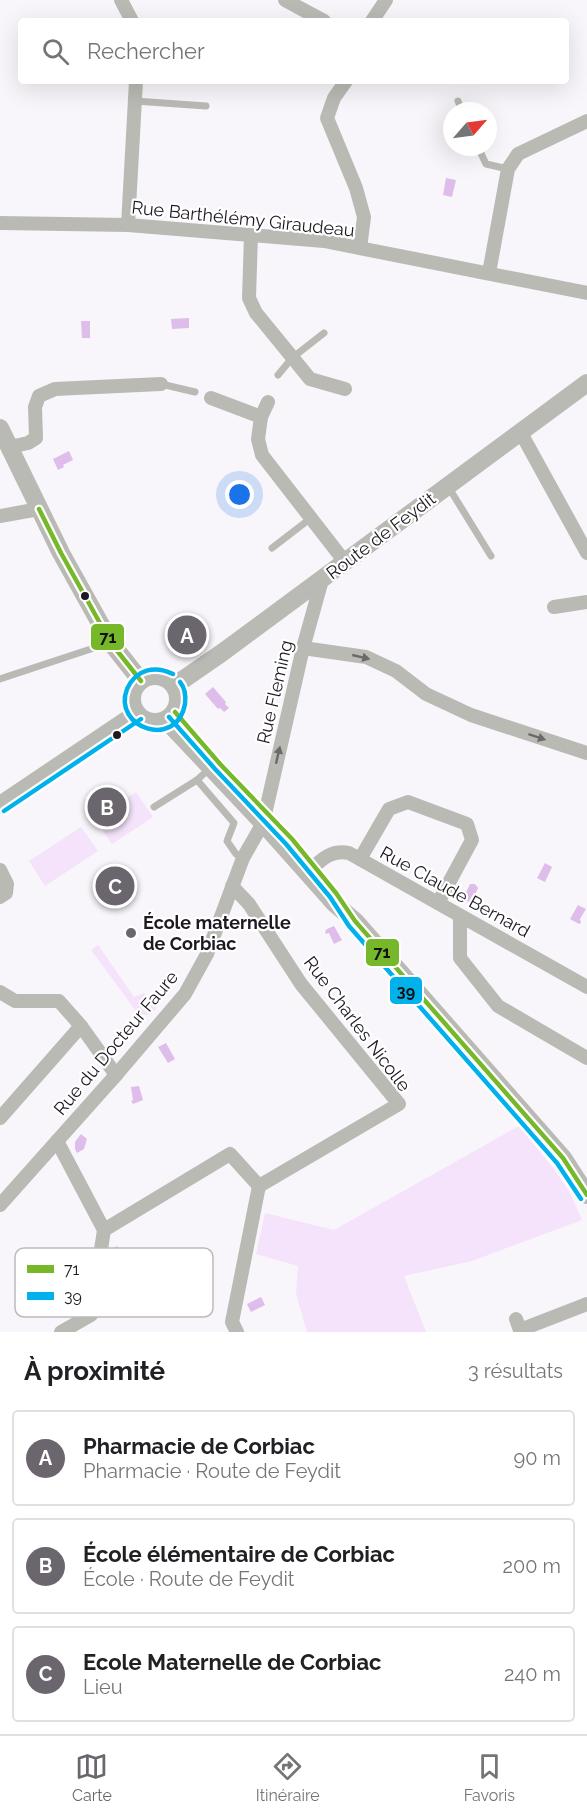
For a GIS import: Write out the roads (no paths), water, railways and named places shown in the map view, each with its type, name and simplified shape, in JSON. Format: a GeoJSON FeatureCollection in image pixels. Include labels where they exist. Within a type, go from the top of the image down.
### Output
{"type":"FeatureCollection","features":[{"type":"Feature","properties":{"kind":"street"},"geometry":{"type":"LineString","coordinates":[[121,0],[130,18]]}},
{"type":"Feature","properties":{"kind":"street"},"geometry":{"type":"LineString","coordinates":[[285,0],[318,18]]}},
{"type":"Feature","properties":{"kind":"street"},"geometry":{"type":"LineString","coordinates":[[374,18],[386,0]]}},
{"type":"Feature","properties":{"kind":"street"},"geometry":{"type":"LineString","coordinates":[[128,225],[136,84]]}},
{"type":"Feature","properties":{"kind":"street"},"geometry":{"type":"LineString","coordinates":[[344,84],[334,98],[327,118],[356,188],[364,217],[360,248]]}},
{"type":"Feature","properties":{"kind":"street"},"geometry":{"type":"LineString","coordinates":[[489,273],[508,169],[518,154],[587,121]]}},
{"type":"Feature","properties":{"kind":"street","name":"Rue Barthélémy Giraudeau"},"geometry":{"type":"LineString","coordinates":[[0,224],[128,225],[324,241],[587,293]]}},
{"type":"Feature","properties":{"kind":"street"},"geometry":{"type":"LineString","coordinates":[[251,235],[249,298],[256,313],[310,379],[345,389]]}},
{"type":"Feature","properties":{"kind":"street","name":"Route de Feydit"},"geometry":{"type":"LineString","coordinates":[[173,684],[223,652],[587,383]]}},
{"type":"Feature","properties":{"kind":"street"},"geometry":{"type":"LineString","coordinates":[[10,447],[28,443],[36,438],[35,407],[39,396],[55,389],[161,384]]}},
{"type":"Feature","properties":{"kind":"street"},"geometry":{"type":"LineString","coordinates":[[211,398],[261,417]]}},
{"type":"Feature","properties":{"kind":"street"},"geometry":{"type":"LineString","coordinates":[[268,402],[261,417],[258,439],[262,455],[345,562]]}},
{"type":"Feature","properties":{"kind":"street"},"geometry":{"type":"LineString","coordinates":[[0,428],[61,553],[111,643],[141,681]]}},
{"type":"Feature","properties":{"kind":"street"},"geometry":{"type":"LineString","coordinates":[[521,433],[587,553]]}},
{"type":"Feature","properties":{"kind":"street"},"geometry":{"type":"LineString","coordinates":[[0,516],[39,509]]}},
{"type":"Feature","properties":{"kind":"street","name":"Rue Fleming"},"geometry":{"type":"LineString","coordinates":[[265,818],[303,648],[322,580]]}},
{"type":"Feature","properties":{"kind":"street"},"geometry":{"type":"LineString","coordinates":[[554,608],[587,602]]}},
{"type":"Feature","properties":{"kind":"street"},"geometry":{"type":"LineString","coordinates":[[303,648],[366,657],[396,671],[426,694],[471,715],[587,753]]}},
{"type":"Feature","properties":{"kind":"street"},"geometry":{"type":"LineString","coordinates":[[158,676],[173,684],[178,693],[178,703],[171,716],[158,722],[150,722],[137,713],[133,705],[133,696],[135,688],[141,681],[158,676]]}},
{"type":"Feature","properties":{"kind":"street"},"geometry":{"type":"LineString","coordinates":[[0,805],[137,713]]}},
{"type":"Feature","properties":{"kind":"street"},"geometry":{"type":"LineString","coordinates":[[171,716],[265,818],[311,870],[335,904],[355,921],[563,1158],[587,1195]]}},
{"type":"Feature","properties":{"kind":"street"},"geometry":{"type":"LineString","coordinates":[[171,716],[211,767],[265,818]]}},
{"type":"Feature","properties":{"kind":"street"},"geometry":{"type":"LineString","coordinates":[[360,859],[389,809],[408,802],[467,824],[472,840],[438,903]]}},
{"type":"Feature","properties":{"kind":"street","name":"Rue du Docteur Faure"},"geometry":{"type":"LineString","coordinates":[[0,1205],[185,994],[207,954],[243,858],[265,818]]}},
{"type":"Feature","properties":{"kind":"street","name":"Rue Claude Bernard"},"geometry":{"type":"LineString","coordinates":[[311,870],[326,856],[337,852],[349,853],[587,987]]}},
{"type":"Feature","properties":{"kind":"street"},"geometry":{"type":"LineString","coordinates":[[0,870],[7,884],[6,893],[0,897]]}},
{"type":"Feature","properties":{"kind":"street","name":"Rue Charles Nicolle"},"geometry":{"type":"LineString","coordinates":[[232,886],[249,904],[301,984],[399,1104],[260,1186]]}},
{"type":"Feature","properties":{"kind":"street"},"geometry":{"type":"LineString","coordinates":[[460,916],[460,958],[498,1006],[587,1058]]}},
{"type":"Feature","properties":{"kind":"street"},"geometry":{"type":"LineString","coordinates":[[0,992],[15,1001],[59,1001],[81,1026],[116,1075]]}},
{"type":"Feature","properties":{"kind":"street"},"geometry":{"type":"LineString","coordinates":[[0,1118],[81,1026]]}},
{"type":"Feature","properties":{"kind":"street"},"geometry":{"type":"LineString","coordinates":[[57,1141],[104,1230],[101,1248]]}},
{"type":"Feature","properties":{"kind":"street"},"geometry":{"type":"LineString","coordinates":[[104,1230],[230,1154],[260,1186],[232,1322],[237,1332]]}},
{"type":"Feature","properties":{"kind":"street"},"geometry":{"type":"LineString","coordinates":[[516,1319],[520,1330],[587,1304]]}},
{"type":"Feature","properties":{"kind":"street"},"geometry":{"type":"LineString","coordinates":[[61,1332],[87,1317]]}},
{"type":"Feature","properties":{"kind":"lane"},"geometry":{"type":"LineString","coordinates":[[135,101],[206,106]]}},
{"type":"Feature","properties":{"kind":"lane"},"geometry":{"type":"LineString","coordinates":[[482,156],[486,164],[508,169]]}},
{"type":"Feature","properties":{"kind":"lane"},"geometry":{"type":"LineString","coordinates":[[278,375],[291,358],[324,333]]}},
{"type":"Feature","properties":{"kind":"lane"},"geometry":{"type":"LineString","coordinates":[[161,384],[195,392]]}},
{"type":"Feature","properties":{"kind":"lane"},"geometry":{"type":"LineString","coordinates":[[447,486],[491,556]]}},
{"type":"Feature","properties":{"kind":"lane"},"geometry":{"type":"LineString","coordinates":[[272,548],[311,518]]}},
{"type":"Feature","properties":{"kind":"lane"},"geometry":{"type":"LineString","coordinates":[[0,679],[111,643]]}},
{"type":"Feature","properties":{"kind":"lane"},"geometry":{"type":"LineString","coordinates":[[154,807],[197,780],[211,767]]}},
{"type":"Feature","properties":{"kind":"lane"},"geometry":{"type":"LineString","coordinates":[[197,780],[234,823],[227,841],[236,854],[243,858]]}},
{"type":"Feature","properties":{"kind":"place","name":"Pharmacie de Corbiac"},"geometry":{"type":"Point","coordinates":[187,635]}},
{"type":"Feature","properties":{"kind":"place","name":"École élémentaire de Corbiac"},"geometry":{"type":"Point","coordinates":[107,807]}},
{"type":"Feature","properties":{"kind":"place","name":"Ecole Maternelle de Corbiac"},"geometry":{"type":"Point","coordinates":[115,886]}},
{"type":"Feature","properties":{"kind":"place","name":"École maternelle de Corbiac"},"geometry":{"type":"Point","coordinates":[131,933]}}]}
